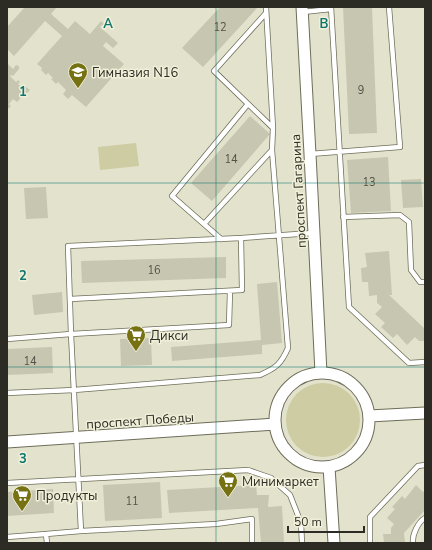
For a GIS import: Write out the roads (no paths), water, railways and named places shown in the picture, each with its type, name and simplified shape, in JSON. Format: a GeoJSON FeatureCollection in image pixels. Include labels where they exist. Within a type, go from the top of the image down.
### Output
{"type":"FeatureCollection","features":[{"type":"Feature","properties":{"kind":"street","name":"проспект Гагарина"},"geometry":{"type":"LineString","coordinates":[[302,10],[321,373]]}},
{"type":"Feature","properties":{"kind":"street"},"geometry":{"type":"LineString","coordinates":[[321,373],[335,375],[348,381],[358,390],[366,403],[369,416],[368,430],[363,444],[354,455],[342,463],[329,467],[313,467],[299,462],[287,452],[278,439],[275,424],[277,405],[287,389],[302,378],[321,373]]}},
{"type":"Feature","properties":{"kind":"street"},"geometry":{"type":"LineString","coordinates":[[369,416],[425,413]]}},
{"type":"Feature","properties":{"kind":"street","name":"проспект Победы"},"geometry":{"type":"LineString","coordinates":[[7,442],[275,424]]}},
{"type":"Feature","properties":{"kind":"street"},"geometry":{"type":"LineString","coordinates":[[329,467],[334,543]]}},
{"type":"Feature","properties":{"kind":"lane"},"geometry":{"type":"LineString","coordinates":[[7,393],[74,390],[260,375],[273,369],[283,359],[288,348],[272,150],[273,128],[266,7]]}},
{"type":"Feature","properties":{"kind":"lane"},"geometry":{"type":"LineString","coordinates":[[310,154],[400,147],[389,7]]}},
{"type":"Feature","properties":{"kind":"lane"},"geometry":{"type":"LineString","coordinates":[[302,10],[331,8],[349,307],[410,363],[425,362]]}},
{"type":"Feature","properties":{"kind":"lane"},"geometry":{"type":"LineString","coordinates":[[266,13],[214,71],[273,128]]}},
{"type":"Feature","properties":{"kind":"lane"},"geometry":{"type":"LineString","coordinates":[[221,239],[172,196],[248,104]]}},
{"type":"Feature","properties":{"kind":"lane"},"geometry":{"type":"LineString","coordinates":[[204,224],[272,150]]}},
{"type":"Feature","properties":{"kind":"lane"},"geometry":{"type":"LineString","coordinates":[[343,217],[400,215],[409,222],[411,270],[420,282],[425,282]]}},
{"type":"Feature","properties":{"kind":"lane"},"geometry":{"type":"LineString","coordinates":[[81,531],[68,246],[314,233]]}},
{"type":"Feature","properties":{"kind":"lane"},"geometry":{"type":"LineString","coordinates":[[70,299],[242,290],[241,238]]}},
{"type":"Feature","properties":{"kind":"lane"},"geometry":{"type":"LineString","coordinates":[[7,340],[71,334],[229,325],[230,291]]}},
{"type":"Feature","properties":{"kind":"lane"},"geometry":{"type":"LineString","coordinates":[[370,543],[370,517],[418,466],[425,465]]}},
{"type":"Feature","properties":{"kind":"lane"},"geometry":{"type":"LineString","coordinates":[[7,483],[248,470],[271,478],[290,495],[301,523],[302,543]]}},
{"type":"Feature","properties":{"kind":"lane"},"geometry":{"type":"LineString","coordinates":[[413,543],[413,538],[420,521],[425,518]]}},
{"type":"Feature","properties":{"kind":"lane"},"geometry":{"type":"LineString","coordinates":[[7,537],[81,531],[216,524],[252,519],[252,543]]}},
{"type":"Feature","properties":{"kind":"lane"},"geometry":{"type":"LineString","coordinates":[[46,534],[47,543]]}},
{"type":"Feature","properties":{"kind":"place","name":"Гимназия N16"},"geometry":{"type":"Point","coordinates":[78,89]}},
{"type":"Feature","properties":{"kind":"place","name":"Дикси"},"geometry":{"type":"Point","coordinates":[136,352]}},
{"type":"Feature","properties":{"kind":"place","name":"Минимаркет"},"geometry":{"type":"Point","coordinates":[228,498]}},
{"type":"Feature","properties":{"kind":"place","name":"Продукты"},"geometry":{"type":"Point","coordinates":[22,512]}}]}
